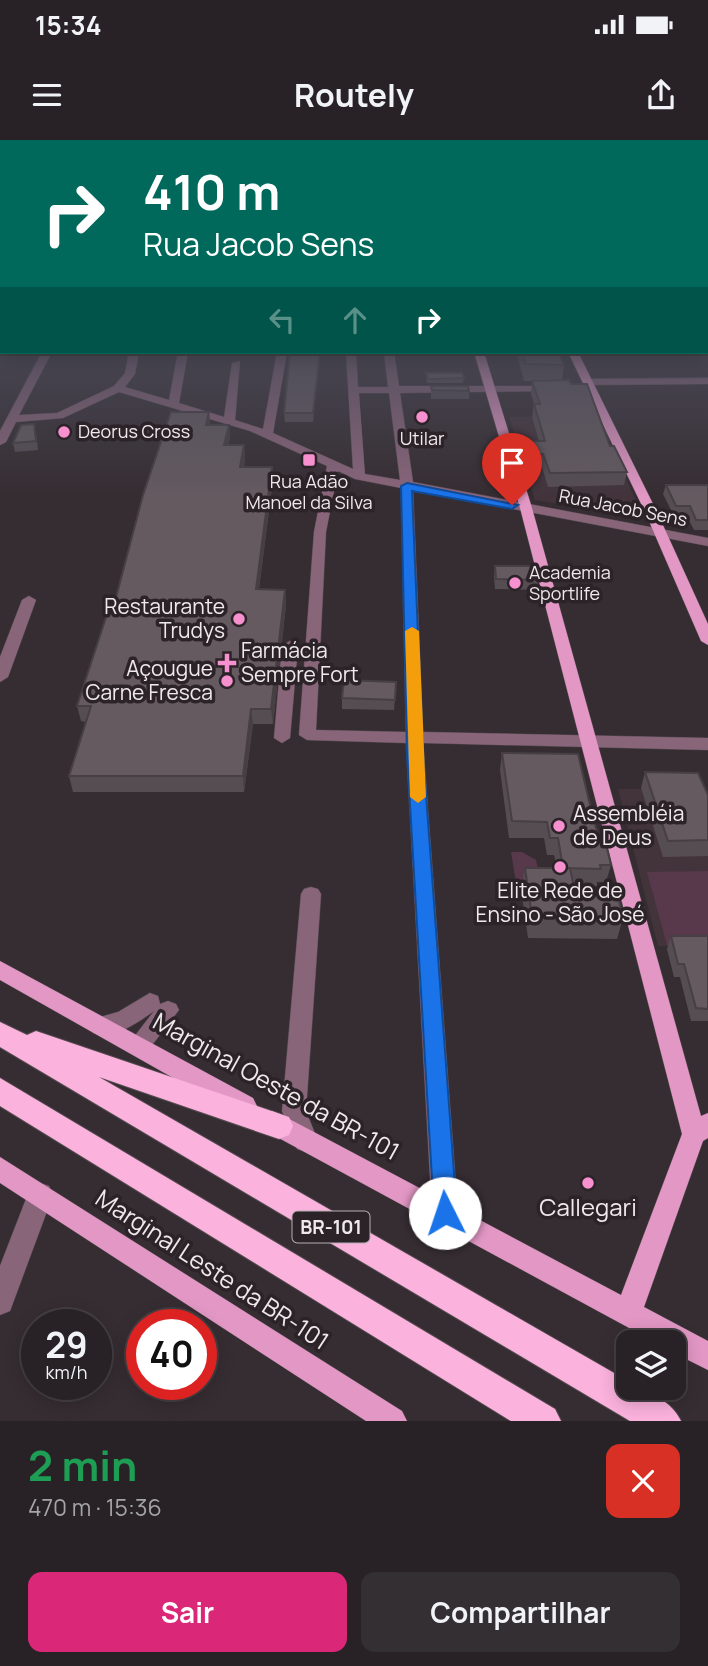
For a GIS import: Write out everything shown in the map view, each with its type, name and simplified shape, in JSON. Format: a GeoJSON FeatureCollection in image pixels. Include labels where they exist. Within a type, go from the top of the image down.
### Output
{"type":"FeatureCollection","features":[{"type":"Feature","properties":{"kind":"highway"},"geometry":{"type":"LineString","coordinates":[[0,1032],[279,1126]]}},
{"type":"Feature","properties":{"kind":"highway","name":"BR-101"},"geometry":{"type":"LineString","coordinates":[[0,1032],[663,1421]]}},
{"type":"Feature","properties":{"kind":"highway","name":"BR-101"},"geometry":{"type":"LineString","coordinates":[[0,1091],[543,1421]]}},
{"type":"Feature","properties":{"kind":"main road"},"geometry":{"type":"LineString","coordinates":[[487,377],[526,508],[587,742],[701,1129],[628,1312]]}},
{"type":"Feature","properties":{"kind":"main road"},"geometry":{"type":"LineString","coordinates":[[582,377],[660,532],[708,640]]}},
{"type":"Feature","properties":{"kind":"main road","name":"Marginal Oeste da BR-101"},"geometry":{"type":"LineString","coordinates":[[0,970],[306,1141],[708,1356]]}},
{"type":"Feature","properties":{"kind":"main road","name":"Marginal Leste da BR-101"},"geometry":{"type":"LineString","coordinates":[[0,1169],[392,1421]]}},
{"type":"Feature","properties":{"kind":"street"},"geometry":{"type":"LineString","coordinates":[[0,442],[34,377]]}},
{"type":"Feature","properties":{"kind":"street"},"geometry":{"type":"LineString","coordinates":[[12,419],[59,416],[118,388],[128,377]]}},
{"type":"Feature","properties":{"kind":"street"},"geometry":{"type":"LineString","coordinates":[[173,406],[178,377]]}},
{"type":"Feature","properties":{"kind":"street"},"geometry":{"type":"LineString","coordinates":[[229,422],[235,377]]}},
{"type":"Feature","properties":{"kind":"street"},"geometry":{"type":"LineString","coordinates":[[267,435],[278,377]]}},
{"type":"Feature","properties":{"kind":"street"},"geometry":{"type":"LineString","coordinates":[[353,377],[359,476]]}},
{"type":"Feature","properties":{"kind":"street"},"geometry":{"type":"LineString","coordinates":[[393,377],[407,486],[415,739],[445,1213]]}},
{"type":"Feature","properties":{"kind":"street"},"geometry":{"type":"LineString","coordinates":[[585,385],[708,381]]}},
{"type":"Feature","properties":{"kind":"street"},"geometry":{"type":"LineString","coordinates":[[354,390],[564,387]]}},
{"type":"Feature","properties":{"kind":"street"},"geometry":{"type":"LineString","coordinates":[[118,388],[267,435],[359,476],[407,486]]}},
{"type":"Feature","properties":{"kind":"street"},"geometry":{"type":"LineString","coordinates":[[333,465],[320,531],[307,735],[708,744]]}},
{"type":"Feature","properties":{"kind":"street","name":"Rua Jacob Sens"},"geometry":{"type":"LineString","coordinates":[[407,486],[708,542]]}},
{"type":"Feature","properties":{"kind":"street"},"geometry":{"type":"LineString","coordinates":[[0,677],[29,600]]}},
{"type":"Feature","properties":{"kind":"street"},"geometry":{"type":"LineString","coordinates":[[282,738],[290,646]]}},
{"type":"Feature","properties":{"kind":"street"},"geometry":{"type":"LineString","coordinates":[[306,1141],[294,1111],[311,894]]}},
{"type":"Feature","properties":{"kind":"street"},"geometry":{"type":"LineString","coordinates":[[101,1026],[159,1006],[138,1046]]}},
{"type":"Feature","properties":{"kind":"street"},"geometry":{"type":"LineString","coordinates":[[0,1301],[40,1195]]}},
{"type":"Feature","properties":{"kind":"shaded area"},"geometry":{"type":"Polygon","coordinates":[[[596,415],[644,518],[535,500],[509,417],[596,415]]]}},
{"type":"Feature","properties":{"kind":"shaded area","name":"Elite Rede de Ensino - São José"},"geometry":{"type":"Polygon","coordinates":[[[618,789],[694,789],[708,821],[708,946],[658,946],[618,789]]]}},
{"type":"Feature","properties":{"kind":"shaded area"},"geometry":{"type":"Polygon","coordinates":[[[511,852],[522,852],[536,860],[541,883],[538,889],[517,889],[511,852]]]}},
{"type":"Feature","properties":{"kind":"shaded area"},"geometry":{"type":"Polygon","coordinates":[[[708,871],[708,945],[667,945],[647,872],[708,871]]]}},
{"type":"Feature","properties":{"kind":"building"},"geometry":{"type":"Polygon","coordinates":[[[288,377],[317,377],[313,413],[284,413],[288,377]]]}},
{"type":"Feature","properties":{"kind":"building"},"geometry":{"type":"Polygon","coordinates":[[[427,377],[464,378],[428,379],[427,377]]]}},
{"type":"Feature","properties":{"kind":"building"},"geometry":{"type":"Polygon","coordinates":[[[569,380],[571,384],[587,384],[610,446],[614,446],[627,472],[550,473],[543,454],[533,454],[528,441],[545,441],[534,404],[540,404],[532,381],[569,380]]]}},
{"type":"Feature","properties":{"kind":"building"},"geometry":{"type":"Polygon","coordinates":[[[431,386],[468,386],[469,391],[432,390],[431,386]]]}},
{"type":"Feature","properties":{"kind":"building"},"geometry":{"type":"Polygon","coordinates":[[[171,412],[209,412],[206,425],[229,425],[224,445],[244,445],[240,467],[272,467],[256,589],[285,590],[271,709],[251,709],[243,776],[69,776],[91,706],[77,706],[110,605],[114,605],[143,495],[171,412]]]}},
{"type":"Feature","properties":{"kind":"building"},"geometry":{"type":"Polygon","coordinates":[[[34,424],[36,441],[13,443],[21,425],[34,424]]]}},
{"type":"Feature","properties":{"kind":"building"},"geometry":{"type":"Polygon","coordinates":[[[666,485],[708,485],[708,520],[696,520],[690,506],[676,506],[666,485]]]}},
{"type":"Feature","properties":{"kind":"building"},"geometry":{"type":"Polygon","coordinates":[[[495,566],[536,566],[538,580],[496,579],[495,566]]]}},
{"type":"Feature","properties":{"kind":"building"},"geometry":{"type":"Polygon","coordinates":[[[344,680],[396,682],[395,700],[342,698],[344,680]]]}},
{"type":"Feature","properties":{"kind":"building"},"geometry":{"type":"Polygon","coordinates":[[[502,753],[578,754],[594,822],[599,836],[604,836],[611,865],[600,865],[601,869],[563,868],[558,838],[550,838],[547,822],[512,821],[502,753]]]}},
{"type":"Feature","properties":{"kind":"building"},"geometry":{"type":"Polygon","coordinates":[[[645,772],[698,773],[708,795],[708,840],[668,841],[645,772]]]}},
{"type":"Feature","properties":{"kind":"building"},"geometry":{"type":"Polygon","coordinates":[[[525,868],[570,868],[575,892],[617,892],[623,918],[532,917],[525,868]]]}},
{"type":"Feature","properties":{"kind":"building"},"geometry":{"type":"Polygon","coordinates":[[[671,936],[708,936],[708,1009],[696,1008],[684,964],[678,964],[671,936]]]}},
{"type":"Feature","properties":{"kind":"slow traffic"},"geometry":{"type":"LineString","coordinates":[[412,631],[418,797]]}},
{"type":"Feature","properties":{"kind":"place","name":"Utilar"},"geometry":{"type":"Point","coordinates":[422,417]}},
{"type":"Feature","properties":{"kind":"place","name":"Deorus Cross"},"geometry":{"type":"Point","coordinates":[64,432]}},
{"type":"Feature","properties":{"kind":"place","name":"Rua Adão Manoel da Silva"},"geometry":{"type":"Point","coordinates":[309,460]}},
{"type":"Feature","properties":{"kind":"place","name":"Academia Sportlife"},"geometry":{"type":"Point","coordinates":[515,583]}},
{"type":"Feature","properties":{"kind":"place","name":"Restaurante Trudys"},"geometry":{"type":"Point","coordinates":[239,619]}},
{"type":"Feature","properties":{"kind":"place","name":"Farmácia Sempre Fort"},"geometry":{"type":"Point","coordinates":[227,663]}},
{"type":"Feature","properties":{"kind":"place","name":"Açougue Carne Fresca"},"geometry":{"type":"Point","coordinates":[227,681]}},
{"type":"Feature","properties":{"kind":"place","name":"Assembléia de Deus"},"geometry":{"type":"Point","coordinates":[559,826]}},
{"type":"Feature","properties":{"kind":"place","name":"Elite Rede de Ensino - São José"},"geometry":{"type":"Point","coordinates":[560,867]}},
{"type":"Feature","properties":{"kind":"place","name":"Callegari"},"geometry":{"type":"Point","coordinates":[588,1183]}},
{"type":"Feature","properties":{"kind":"route"},"geometry":{"type":"LineString","coordinates":[[445,1213],[415,754],[407,486],[512,505]]}}]}
